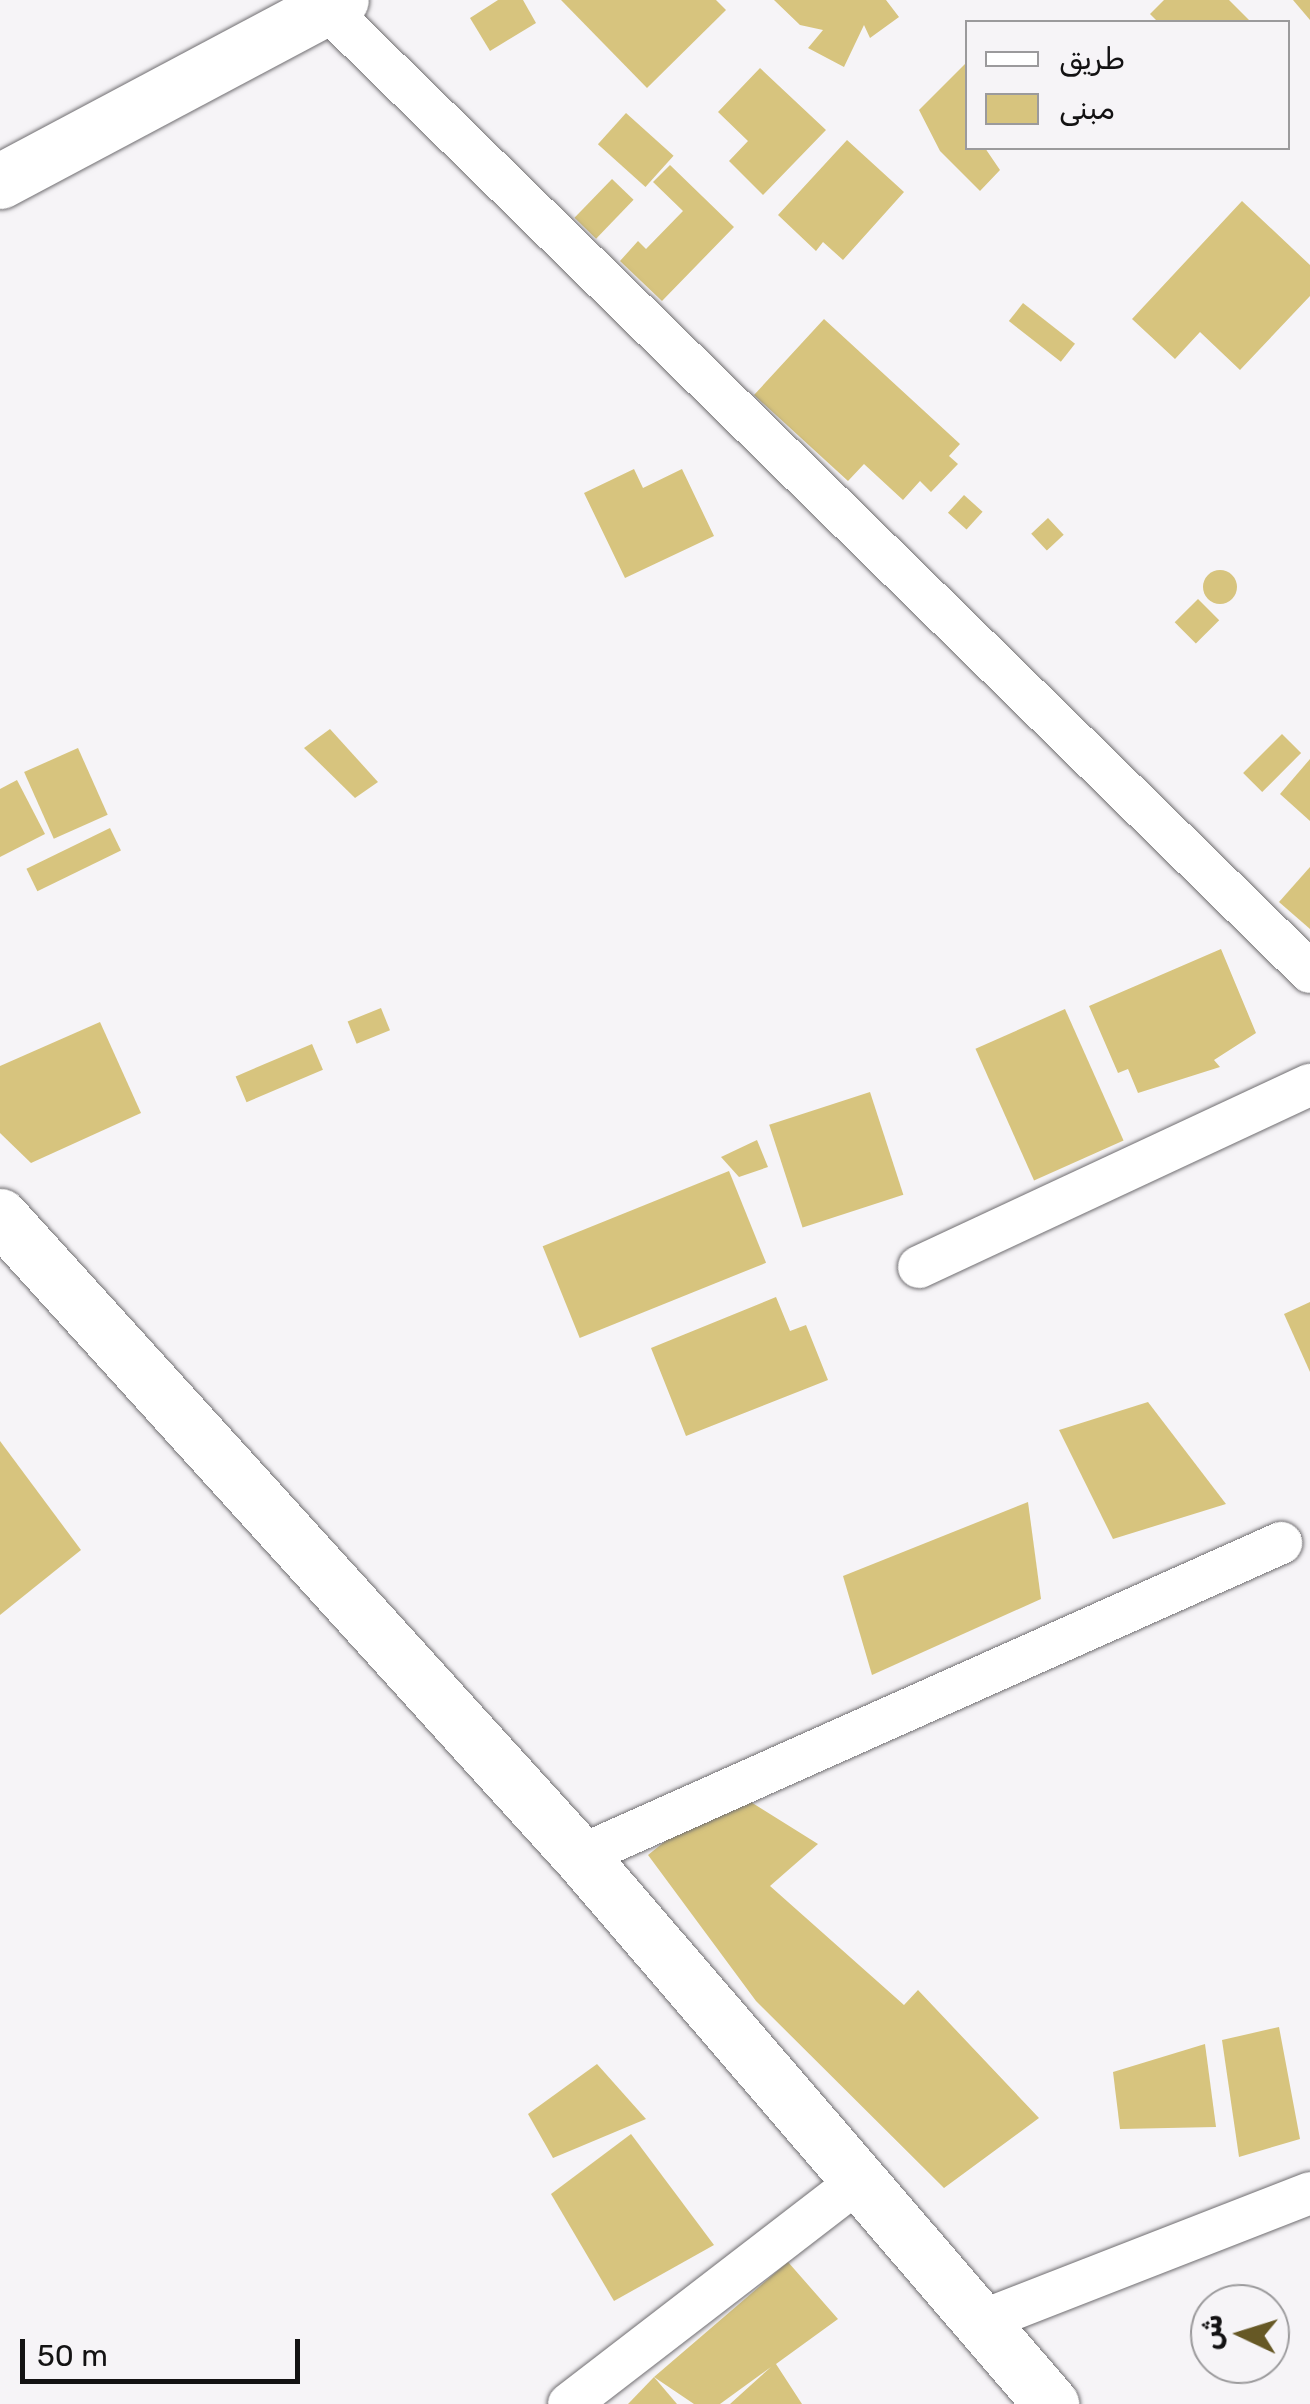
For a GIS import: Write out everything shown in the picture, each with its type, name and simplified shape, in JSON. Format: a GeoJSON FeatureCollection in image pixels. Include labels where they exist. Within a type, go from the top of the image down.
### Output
{"type":"FeatureCollection","features":[{"type":"Feature","properties":{"kind":"main road"},"geometry":{"type":"LineString","coordinates":[[0,181],[333,4]]}},
{"type":"Feature","properties":{"kind":"main road"},"geometry":{"type":"LineString","coordinates":[[0,1216],[580,1856],[1051,2404]]}},
{"type":"Feature","properties":{"kind":"street"},"geometry":{"type":"LineString","coordinates":[[333,4],[1310,972]]}},
{"type":"Feature","properties":{"kind":"street"},"geometry":{"type":"LineString","coordinates":[[919,1267],[1310,1085]]}},
{"type":"Feature","properties":{"kind":"street"},"geometry":{"type":"LineString","coordinates":[[580,1856],[1281,1542]]}},
{"type":"Feature","properties":{"kind":"street"},"geometry":{"type":"LineString","coordinates":[[568,2404],[860,2180]]}},
{"type":"Feature","properties":{"kind":"street"},"geometry":{"type":"LineString","coordinates":[[982,2321],[1310,2194]]}},
{"type":"Feature","properties":{"kind":"building"},"geometry":{"type":"Polygon","coordinates":[[[498,0],[523,0],[536,23],[490,51],[470,18],[498,0]]]}},
{"type":"Feature","properties":{"kind":"building"},"geometry":{"type":"Polygon","coordinates":[[[561,0],[716,0],[726,10],[647,88],[561,0]]]}},
{"type":"Feature","properties":{"kind":"building"},"geometry":{"type":"Polygon","coordinates":[[[774,0],[886,0],[899,17],[870,38],[864,25],[844,67],[808,48],[823,30],[800,25],[774,0]]]}},
{"type":"Feature","properties":{"kind":"building"},"geometry":{"type":"Polygon","coordinates":[[[1164,0],[1229,0],[1249,20],[1156,20],[1150,14],[1164,0]]]}},
{"type":"Feature","properties":{"kind":"building"},"geometry":{"type":"Polygon","coordinates":[[[1293,0],[1310,0],[1310,20],[1293,0]]]}},
{"type":"Feature","properties":{"kind":"building"},"geometry":{"type":"Polygon","coordinates":[[[965,64],[965,150],[986,150],[1000,170],[980,191],[940,151],[919,110],[965,64]]]}},
{"type":"Feature","properties":{"kind":"building"},"geometry":{"type":"Polygon","coordinates":[[[760,68],[826,130],[763,195],[729,161],[748,141],[718,112],[760,68]]]}},
{"type":"Feature","properties":{"kind":"building"},"geometry":{"type":"Polygon","coordinates":[[[626,113],[674,156],[645,187],[598,144],[626,113]]]}},
{"type":"Feature","properties":{"kind":"building"},"geometry":{"type":"Polygon","coordinates":[[[847,140],[904,192],[843,260],[823,242],[816,251],[778,215],[847,140]]]}},
{"type":"Feature","properties":{"kind":"building"},"geometry":{"type":"Polygon","coordinates":[[[670,165],[734,227],[662,301],[620,261],[638,241],[646,249],[683,211],[653,182],[670,165]]]}},
{"type":"Feature","properties":{"kind":"building"},"geometry":{"type":"Polygon","coordinates":[[[612,179],[634,200],[596,239],[574,218],[612,179]]]}},
{"type":"Feature","properties":{"kind":"building"},"geometry":{"type":"Polygon","coordinates":[[[1242,201],[1310,265],[1310,296],[1240,370],[1200,332],[1175,359],[1132,319],[1242,201]]]}},
{"type":"Feature","properties":{"kind":"building"},"geometry":{"type":"Polygon","coordinates":[[[1023,303],[1075,344],[1061,362],[1009,321],[1023,303]]]}},
{"type":"Feature","properties":{"kind":"building"},"geometry":{"type":"Polygon","coordinates":[[[824,319],[960,444],[949,456],[958,464],[931,492],[920,481],[903,500],[864,464],[848,481],[754,395],[824,319]]]}},
{"type":"Feature","properties":{"kind":"building"},"geometry":{"type":"Polygon","coordinates":[[[634,469],[643,488],[682,469],[714,536],[625,578],[584,493],[634,469]]]}},
{"type":"Feature","properties":{"kind":"building"},"geometry":{"type":"Polygon","coordinates":[[[964,495],[983,512],[967,530],[948,513],[964,495]]]}},
{"type":"Feature","properties":{"kind":"building"},"geometry":{"type":"Polygon","coordinates":[[[1048,518],[1064,535],[1047,551],[1031,534],[1048,518]]]}},
{"type":"Feature","properties":{"kind":"building"},"geometry":{"type":"Polygon","coordinates":[[[1220,570],[1232,575],[1237,587],[1232,599],[1220,604],[1208,599],[1203,587],[1208,575],[1220,570]]]}},
{"type":"Feature","properties":{"kind":"building"},"geometry":{"type":"Polygon","coordinates":[[[1198,599],[1219,620],[1196,644],[1175,622],[1198,599]]]}},
{"type":"Feature","properties":{"kind":"building"},"geometry":{"type":"Polygon","coordinates":[[[330,729],[378,782],[355,798],[304,748],[330,729]]]}},
{"type":"Feature","properties":{"kind":"building"},"geometry":{"type":"Polygon","coordinates":[[[1282,734],[1301,753],[1262,792],[1243,773],[1282,734]]]}},
{"type":"Feature","properties":{"kind":"building"},"geometry":{"type":"Polygon","coordinates":[[[78,748],[108,815],[54,839],[24,772],[78,748]]]}},
{"type":"Feature","properties":{"kind":"building"},"geometry":{"type":"Polygon","coordinates":[[[1310,759],[1310,821],[1280,794],[1310,759]]]}},
{"type":"Feature","properties":{"kind":"building"},"geometry":{"type":"Polygon","coordinates":[[[17,780],[45,834],[0,857],[0,789],[17,780]]]}},
{"type":"Feature","properties":{"kind":"building"},"geometry":{"type":"Polygon","coordinates":[[[110,828],[121,850],[37,891],[26,869],[110,828]]]}},
{"type":"Feature","properties":{"kind":"building"},"geometry":{"type":"Polygon","coordinates":[[[1310,867],[1310,929],[1279,902],[1310,867]]]}},
{"type":"Feature","properties":{"kind":"building"},"geometry":{"type":"Polygon","coordinates":[[[1221,949],[1256,1033],[1214,1060],[1220,1067],[1138,1093],[1128,1069],[1118,1073],[1089,1006],[1221,949]]]}},
{"type":"Feature","properties":{"kind":"building"},"geometry":{"type":"Polygon","coordinates":[[[381,1008],[390,1030],[357,1044],[348,1021],[381,1008]]]}},
{"type":"Feature","properties":{"kind":"building"},"geometry":{"type":"Polygon","coordinates":[[[1065,1009],[1124,1141],[1034,1180],[975,1049],[1065,1009]]]}},
{"type":"Feature","properties":{"kind":"building"},"geometry":{"type":"Polygon","coordinates":[[[100,1022],[141,1113],[31,1163],[0,1133],[0,1066],[100,1022]]]}},
{"type":"Feature","properties":{"kind":"building"},"geometry":{"type":"Polygon","coordinates":[[[312,1044],[323,1070],[247,1102],[236,1076],[312,1044]]]}},
{"type":"Feature","properties":{"kind":"building"},"geometry":{"type":"Polygon","coordinates":[[[870,1092],[903,1195],[803,1227],[769,1125],[870,1092]]]}},
{"type":"Feature","properties":{"kind":"building"},"geometry":{"type":"Polygon","coordinates":[[[757,1140],[768,1167],[739,1177],[721,1157],[757,1140]]]}},
{"type":"Feature","properties":{"kind":"building"},"geometry":{"type":"Polygon","coordinates":[[[729,1171],[766,1263],[580,1338],[543,1246],[729,1171]]]}},
{"type":"Feature","properties":{"kind":"building"},"geometry":{"type":"Polygon","coordinates":[[[776,1297],[790,1331],[806,1325],[828,1380],[686,1436],[651,1348],[776,1297]]]}},
{"type":"Feature","properties":{"kind":"building"},"geometry":{"type":"Polygon","coordinates":[[[1310,1302],[1310,1372],[1284,1314],[1310,1302]]]}},
{"type":"Feature","properties":{"kind":"building"},"geometry":{"type":"Polygon","coordinates":[[[1148,1402],[1226,1504],[1113,1539],[1059,1430],[1148,1402]]]}},
{"type":"Feature","properties":{"kind":"building"},"geometry":{"type":"Polygon","coordinates":[[[0,1441],[81,1550],[0,1615],[0,1441]]]}},
{"type":"Feature","properties":{"kind":"building"},"geometry":{"type":"Polygon","coordinates":[[[1028,1502],[1041,1599],[872,1675],[843,1576],[1028,1502]]]}},
{"type":"Feature","properties":{"kind":"building"},"geometry":{"type":"Polygon","coordinates":[[[730,1789],[818,1844],[770,1886],[904,2005],[918,1990],[1039,2118],[944,2188],[756,2001],[648,1855],[730,1789]]]}},
{"type":"Feature","properties":{"kind":"building"},"geometry":{"type":"Polygon","coordinates":[[[1279,2027],[1300,2139],[1239,2157],[1222,2040],[1279,2027]]]}},
{"type":"Feature","properties":{"kind":"building"},"geometry":{"type":"Polygon","coordinates":[[[1205,2044],[1216,2127],[1120,2129],[1113,2072],[1205,2044]]]}},
{"type":"Feature","properties":{"kind":"building"},"geometry":{"type":"Polygon","coordinates":[[[597,2064],[646,2119],[553,2158],[528,2114],[597,2064]]]}},
{"type":"Feature","properties":{"kind":"building"},"geometry":{"type":"Polygon","coordinates":[[[631,2134],[714,2245],[614,2301],[551,2194],[631,2134]]]}},
{"type":"Feature","properties":{"kind":"building"},"geometry":{"type":"Polygon","coordinates":[[[788,2262],[838,2319],[776,2364],[802,2404],[730,2404],[771,2367],[720,2404],[694,2404],[654,2377],[788,2262]]]}},
{"type":"Feature","properties":{"kind":"building"},"geometry":{"type":"Polygon","coordinates":[[[654,2377],[677,2404],[628,2404],[654,2377]]]}}]}
